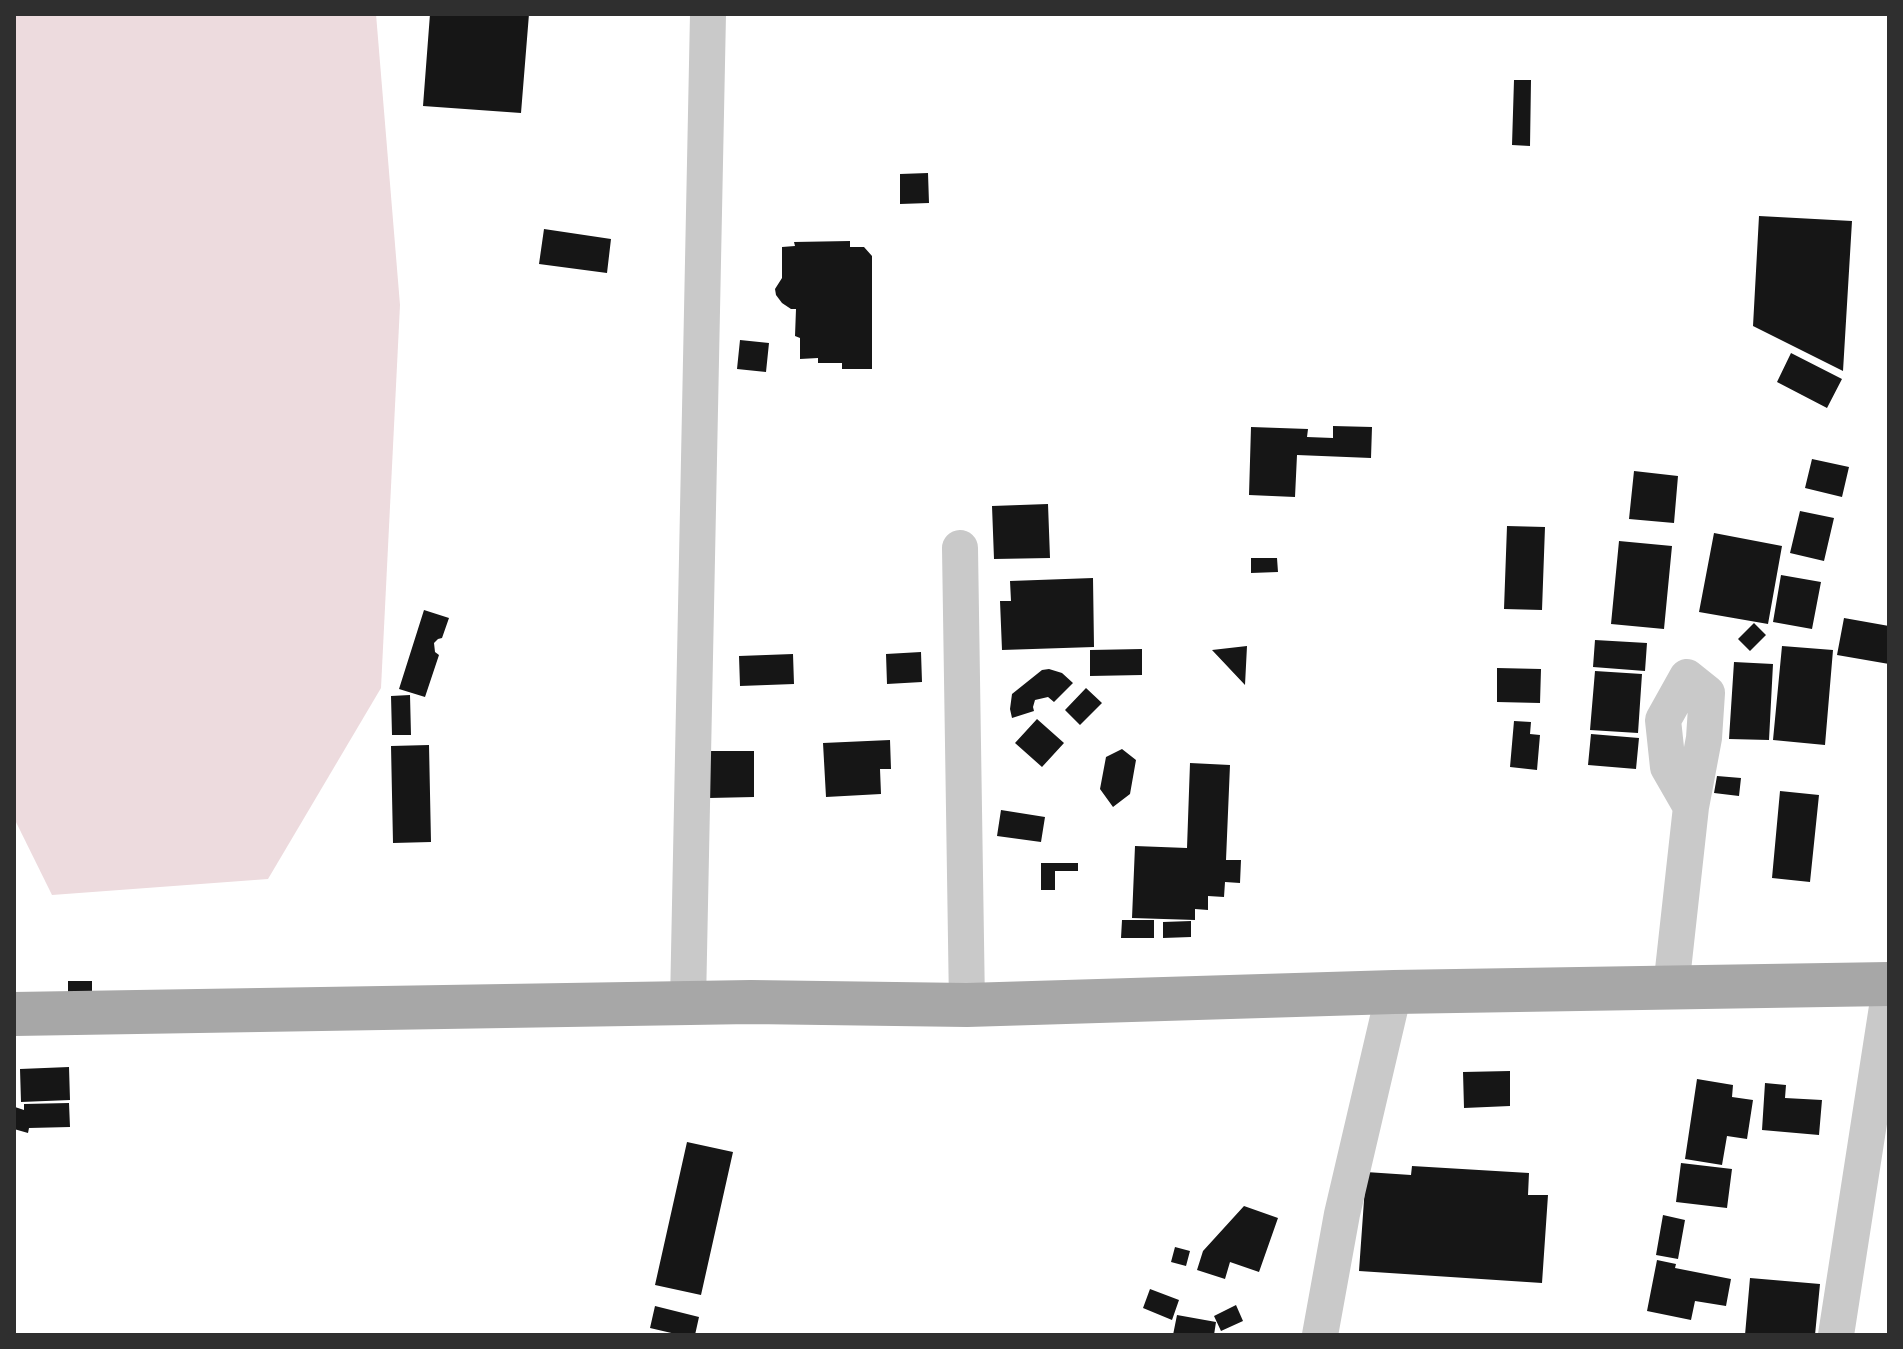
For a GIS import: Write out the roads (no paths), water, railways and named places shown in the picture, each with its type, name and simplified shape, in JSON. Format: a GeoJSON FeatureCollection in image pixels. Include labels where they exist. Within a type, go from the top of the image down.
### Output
{"type":"FeatureCollection","features":[{"type":"Feature","properties":{"kind":"main road"},"geometry":{"type":"LineString","coordinates":[[14,1014],[751,1002],[967,1005],[1394,992],[1889,984]]}},
{"type":"Feature","properties":{"kind":"street"},"geometry":{"type":"LineString","coordinates":[[688,1003],[708,14]]}},
{"type":"Feature","properties":{"kind":"street"},"geometry":{"type":"LineString","coordinates":[[960,548],[967,1005]]}},
{"type":"Feature","properties":{"kind":"street"},"geometry":{"type":"LineString","coordinates":[[1671,988],[1691,807]]}},
{"type":"Feature","properties":{"kind":"street"},"geometry":{"type":"LineString","coordinates":[[1320,1335],[1342,1214],[1394,992]]}},
{"type":"Feature","properties":{"kind":"street"},"geometry":{"type":"LineString","coordinates":[[1836,1335],[1889,994]]}}]}
